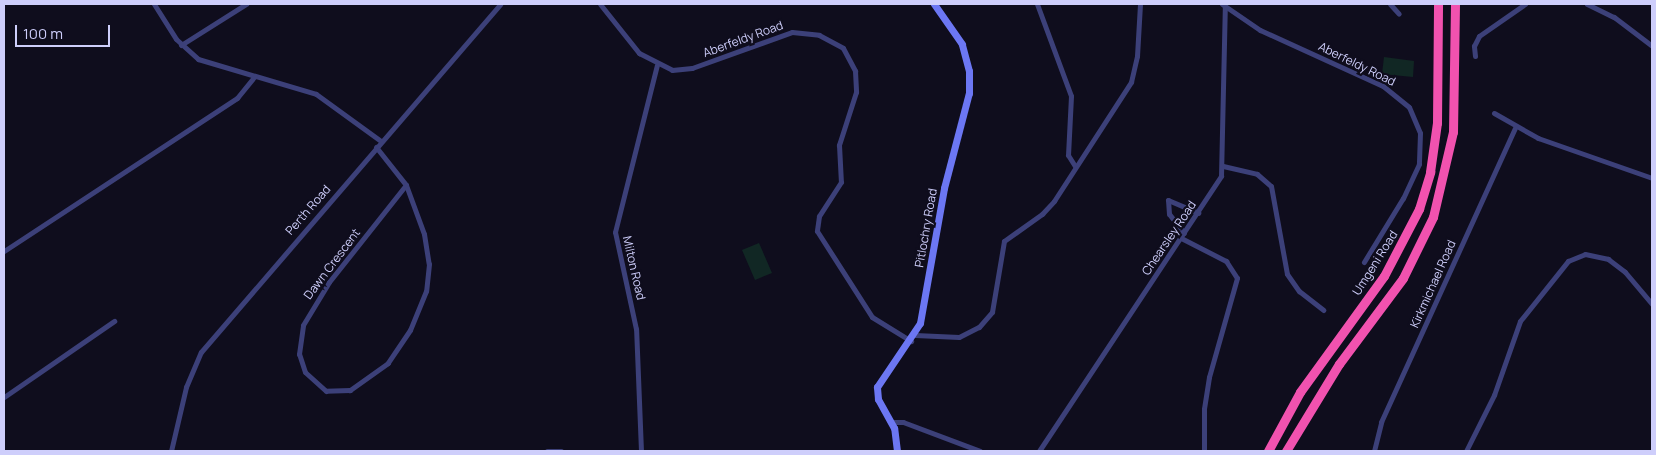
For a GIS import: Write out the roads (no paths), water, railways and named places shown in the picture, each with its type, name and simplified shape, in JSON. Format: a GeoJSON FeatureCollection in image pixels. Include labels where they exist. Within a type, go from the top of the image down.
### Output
{"type":"FeatureCollection","features":[{"type":"Feature","properties":{"kind":"highway","name":"Umgeni Road"},"geometry":{"type":"LineString","coordinates":[[1268,451],[1300,392],[1384,276],[1419,209],[1430,172],[1437,123],[1438,4]]}},
{"type":"Feature","properties":{"kind":"highway"},"geometry":{"type":"LineString","coordinates":[[1286,451],[1339,364],[1403,278],[1426,234],[1450,156],[1456,4]]}},
{"type":"Feature","properties":{"kind":"street"},"geometry":{"type":"LineString","coordinates":[[154,4],[182,45],[198,59],[316,94],[381,141]]}},
{"type":"Feature","properties":{"kind":"street"},"geometry":{"type":"LineString","coordinates":[[182,45],[246,4]]}},
{"type":"Feature","properties":{"kind":"street","name":"Perth Road"},"geometry":{"type":"LineString","coordinates":[[171,451],[186,386],[201,352],[500,4]]}},
{"type":"Feature","properties":{"kind":"street","name":"Aberfeldy Road"},"geometry":{"type":"LineString","coordinates":[[600,4],[634,48],[657,64],[672,70],[692,68],[792,32],[819,35],[842,48],[855,71],[856,92],[839,144],[841,182],[818,216],[817,231],[872,317],[913,338],[951,338],[983,324],[997,298],[1004,241],[1042,214],[1131,82],[1137,56],[1140,4]]}},
{"type":"Feature","properties":{"kind":"street","name":"Pitlochry Road"},"geometry":{"type":"LineString","coordinates":[[897,451],[891,422],[878,399],[878,387],[884,373],[913,338],[969,88],[962,44],[934,4]]}},
{"type":"Feature","properties":{"kind":"street"},"geometry":{"type":"LineString","coordinates":[[1037,4],[1071,96],[1068,155],[1074,166]]}},
{"type":"Feature","properties":{"kind":"street"},"geometry":{"type":"LineString","coordinates":[[1390,4],[1399,14]]}},
{"type":"Feature","properties":{"kind":"street"},"geometry":{"type":"LineString","coordinates":[[1475,56],[1475,42],[1479,36],[1525,4]]}},
{"type":"Feature","properties":{"kind":"street"},"geometry":{"type":"LineString","coordinates":[[1587,4],[1614,17],[1652,46]]}},
{"type":"Feature","properties":{"kind":"street","name":"Aberfeldy Road"},"geometry":{"type":"LineString","coordinates":[[1223,5],[1278,40],[1383,86],[1409,106],[1420,134],[1418,164],[1403,198],[1364,262]]}},
{"type":"Feature","properties":{"kind":"street","name":"Chearsley Road"},"geometry":{"type":"LineString","coordinates":[[1039,451],[1198,213],[1223,166],[1223,5]]}},
{"type":"Feature","properties":{"kind":"street","name":"Milton Road"},"geometry":{"type":"LineString","coordinates":[[641,451],[637,335],[615,232],[657,64]]}},
{"type":"Feature","properties":{"kind":"street"},"geometry":{"type":"LineString","coordinates":[[4,251],[237,98],[254,76]]}},
{"type":"Feature","properties":{"kind":"street"},"geometry":{"type":"LineString","coordinates":[[1494,113],[1515,128],[1652,178]]}},
{"type":"Feature","properties":{"kind":"street","name":"Kirkmichael Road"},"geometry":{"type":"LineString","coordinates":[[1374,451],[1381,422],[1515,128]]}},
{"type":"Feature","properties":{"kind":"street","name":"Dawn Crescent"},"geometry":{"type":"LineString","coordinates":[[376,147],[406,185],[428,248],[429,274],[422,304],[410,330],[376,374],[350,390],[326,391],[305,372],[299,354],[303,325],[329,282],[406,185]]}},
{"type":"Feature","properties":{"kind":"street"},"geometry":{"type":"LineString","coordinates":[[1223,166],[1257,174],[1268,182],[1275,199],[1287,274],[1299,291],[1323,310]]}},
{"type":"Feature","properties":{"kind":"street"},"geometry":{"type":"LineString","coordinates":[[1184,233],[1169,214],[1168,200],[1198,213]]}},
{"type":"Feature","properties":{"kind":"street"},"geometry":{"type":"LineString","coordinates":[[1181,238],[1226,260],[1237,278],[1209,377],[1204,409],[1204,451]]}},
{"type":"Feature","properties":{"kind":"street"},"geometry":{"type":"LineString","coordinates":[[1466,451],[1494,395],[1520,321],[1568,260],[1585,254],[1608,259],[1626,272],[1652,304]]}},
{"type":"Feature","properties":{"kind":"street"},"geometry":{"type":"LineString","coordinates":[[4,397],[114,321]]}},
{"type":"Feature","properties":{"kind":"street"},"geometry":{"type":"LineString","coordinates":[[891,422],[904,422],[980,451]]}},
{"type":"Feature","properties":{"kind":"street"},"geometry":{"type":"LineString","coordinates":[[546,451],[561,451]]}}]}
